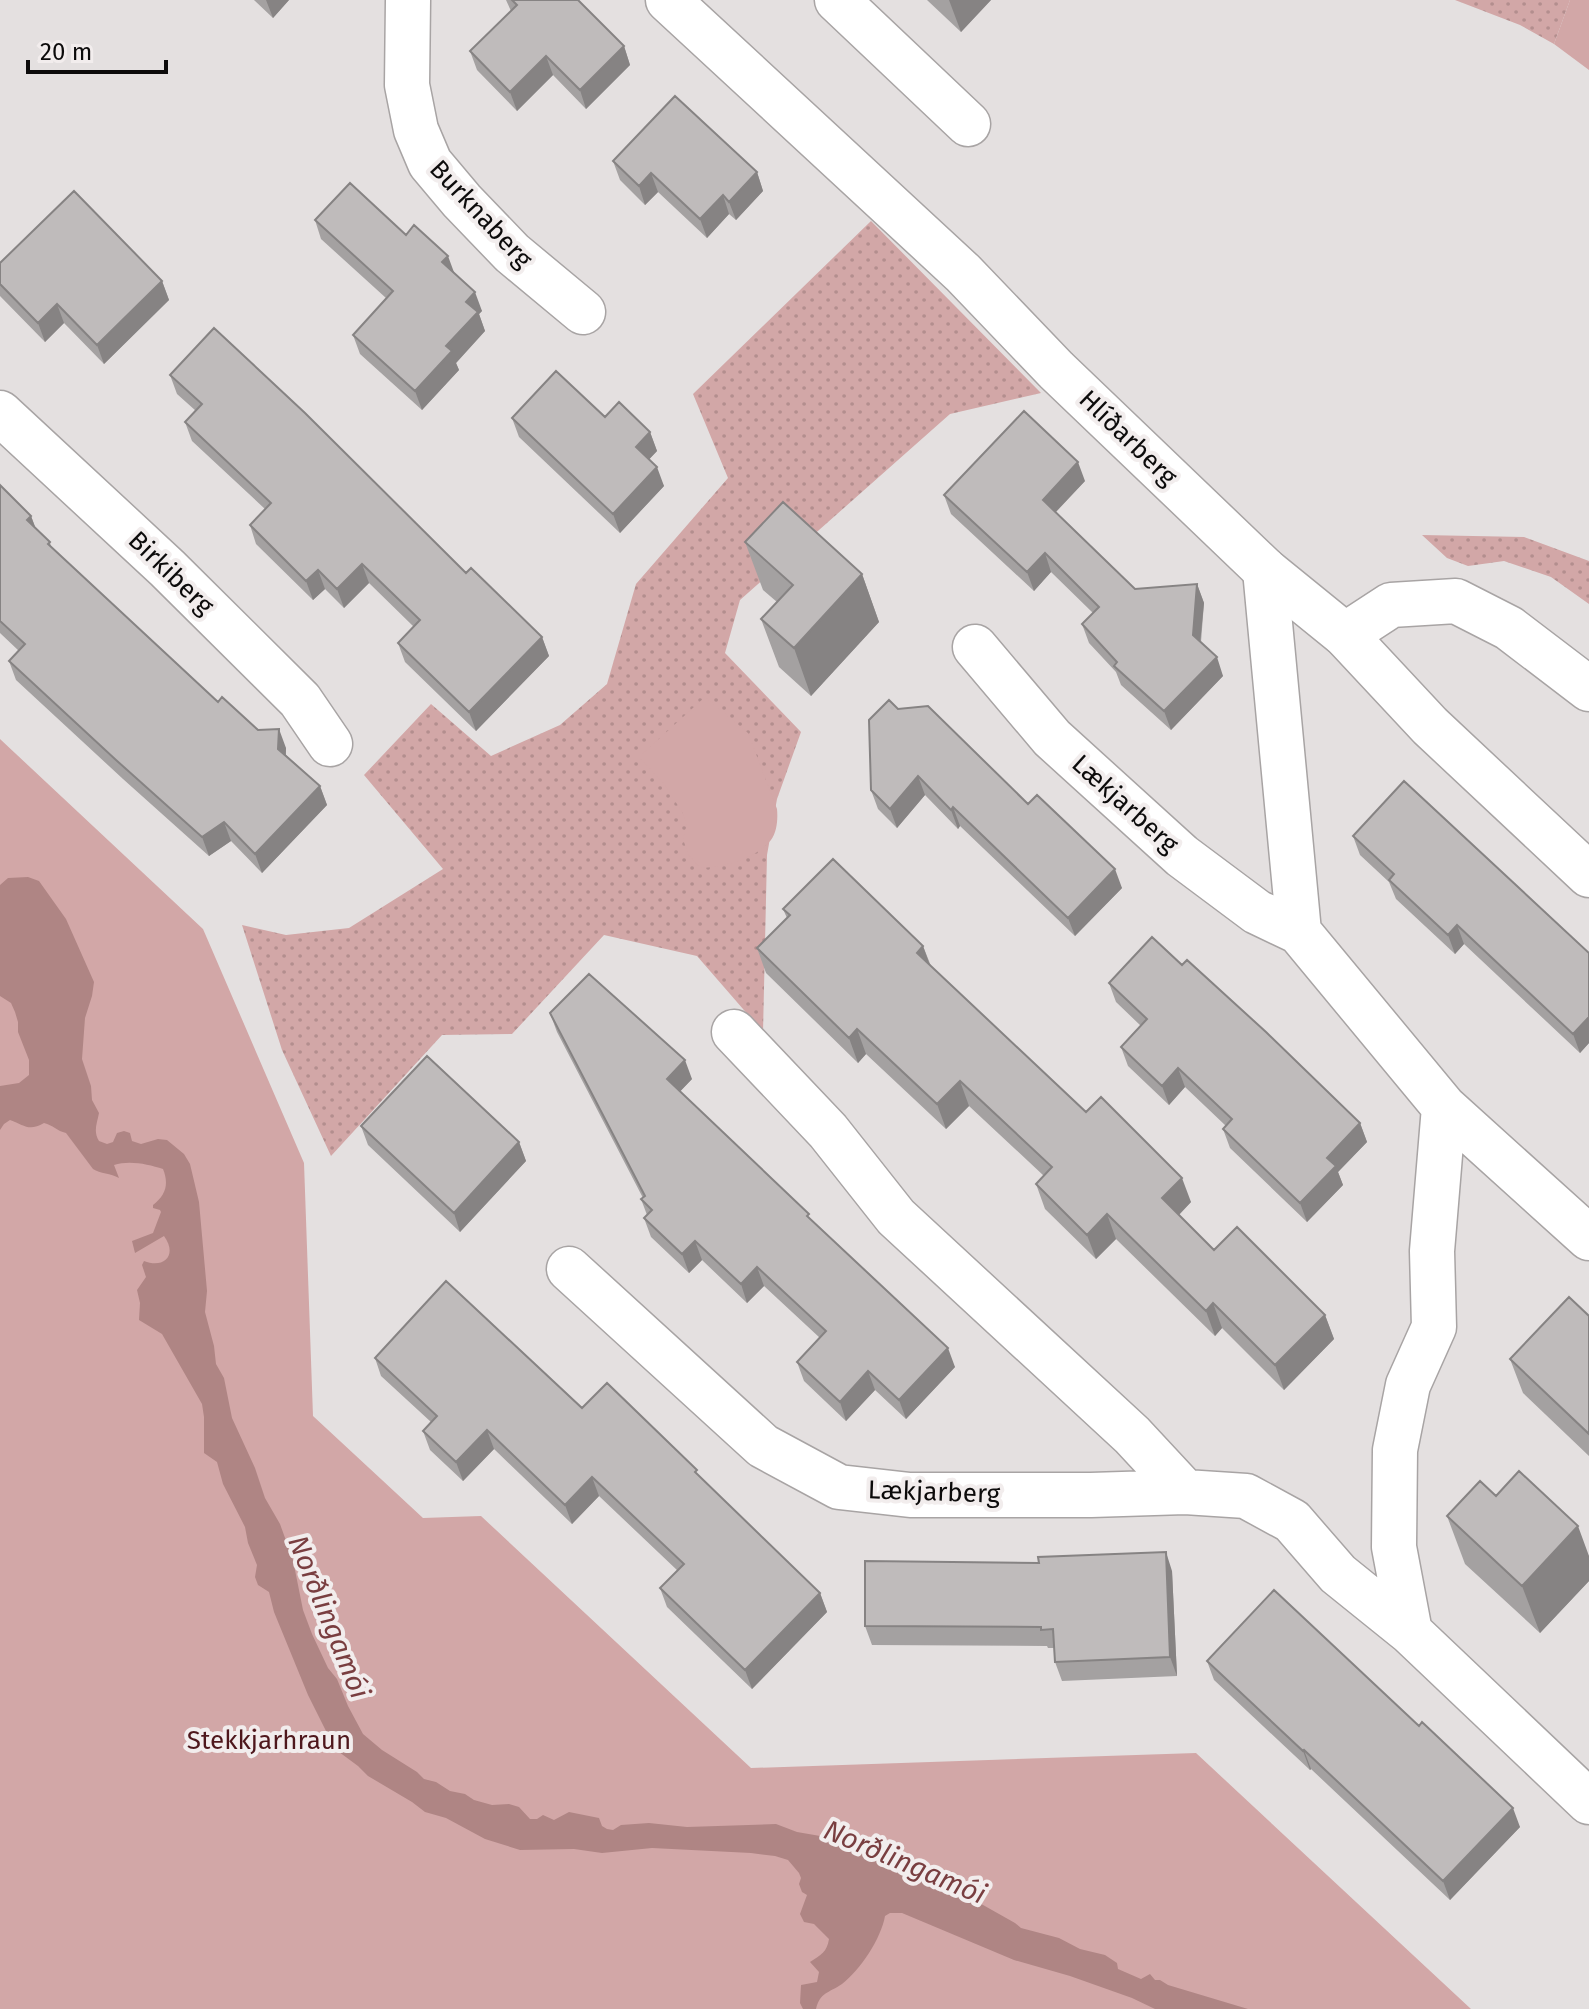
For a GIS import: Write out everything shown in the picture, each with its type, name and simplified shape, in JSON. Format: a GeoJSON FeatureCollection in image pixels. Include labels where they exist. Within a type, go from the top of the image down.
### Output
{"type":"FeatureCollection","features":[{"type":"Feature","properties":{"kind":"street","name":"Burknaberg"},"geometry":{"type":"LineString","coordinates":[[408,0],[407,85],[416,130],[430,163],[512,253],[583,312]]}},
{"type":"Feature","properties":{"kind":"street","name":"Hlíðarberg"},"geometry":{"type":"LineString","coordinates":[[668,0],[963,273],[1056,370],[1265,570],[1345,635],[1430,726],[1589,875]]}},
{"type":"Feature","properties":{"kind":"street"},"geometry":{"type":"LineString","coordinates":[[837,0],[968,124]]}},
{"type":"Feature","properties":{"kind":"street","name":"Birkiberg"},"geometry":{"type":"LineString","coordinates":[[0,413],[167,568],[300,700],[330,744]]}},
{"type":"Feature","properties":{"kind":"street"},"geometry":{"type":"LineString","coordinates":[[1265,570],[1299,932]]}},
{"type":"Feature","properties":{"kind":"street"},"geometry":{"type":"LineString","coordinates":[[1345,635],[1391,605],[1456,601],[1509,628],[1589,689]]}},
{"type":"Feature","properties":{"kind":"street","name":"Lækjarberg"},"geometry":{"type":"LineString","coordinates":[[975,647],[1052,738],[1182,856],[1257,912],[1299,932],[1444,1107],[1589,1238]]}},
{"type":"Feature","properties":{"kind":"street"},"geometry":{"type":"LineString","coordinates":[[734,1032],[828,1131],[896,1217],[1132,1435],[1185,1492]]}},
{"type":"Feature","properties":{"kind":"street"},"geometry":{"type":"LineString","coordinates":[[1410,1632],[1394,1547],[1395,1450],[1408,1385],[1434,1327],[1432,1251],[1444,1107]]}},
{"type":"Feature","properties":{"kind":"street","name":"Lækjarberg"},"geometry":{"type":"LineString","coordinates":[[569,1269],[763,1446],[839,1487],[910,1495],[1185,1492],[1246,1496],[1292,1521],[1338,1574],[1410,1632],[1589,1802]]}},
{"type":"Feature","properties":{"kind":"green space"},"geometry":{"type":"Polygon","coordinates":[[[1455,0],[1570,0],[1554,44],[1520,25],[1455,0]]]}},
{"type":"Feature","properties":{"kind":"green space"},"geometry":{"type":"Polygon","coordinates":[[[1570,0],[1589,0],[1589,70],[1554,44],[1570,0]]]}},
{"type":"Feature","properties":{"kind":"green space"},"geometry":{"type":"Polygon","coordinates":[[[871,221],[1041,393],[950,414],[740,600],[725,653],[801,732],[777,799],[767,855],[763,1032],[697,956],[604,935],[512,1034],[442,1035],[331,1156],[282,1050],[242,925],[286,935],[349,928],[443,869],[364,775],[431,704],[491,756],[560,725],[607,684],[636,584],[728,478],[693,394],[871,221]]]}},
{"type":"Feature","properties":{"kind":"green space"},"geometry":{"type":"Polygon","coordinates":[[[1422,535],[1524,537],[1589,561],[1589,604],[1551,577],[1504,561],[1468,566],[1447,558],[1422,535]]]}},
{"type":"Feature","properties":{"kind":"green space"},"geometry":{"type":"Polygon","coordinates":[[[705,697],[748,733],[777,809],[777,817],[773,837],[757,852],[729,864],[700,868],[688,854],[683,839],[687,824],[682,812],[665,785],[639,757],[705,697]]]}},
{"type":"Feature","properties":{"kind":"green space","name":"Stekkjarhraun"},"geometry":{"type":"Polygon","coordinates":[[[0,739],[203,929],[304,1163],[313,1416],[423,1518],[481,1516],[751,1768],[1196,1753],[1471,2009],[0,2009],[0,739]]]}},
{"type":"Feature","properties":{"kind":"shaded area"},"geometry":{"type":"Polygon","coordinates":[[[28,877],[39,881],[66,919],[94,982],[85,1018],[82,1059],[92,1100],[99,1113],[96,1131],[99,1141],[107,1144],[113,1142],[117,1133],[124,1131],[130,1133],[132,1141],[141,1144],[167,1140],[184,1154],[190,1164],[199,1202],[207,1291],[205,1312],[232,1418],[265,1498],[280,1524],[293,1560],[303,1610],[312,1634],[363,1734],[424,1779],[474,1800],[519,1807],[530,1819],[543,1815],[554,1820],[569,1812],[599,1818],[602,1826],[613,1830],[621,1825],[649,1823],[687,1827],[776,1824],[797,1832],[826,1837],[877,1857],[893,1868],[898,1865],[930,1877],[1021,1928],[1105,1955],[1117,1963],[1118,1969],[1141,1979],[1150,1974],[1155,1980],[1168,1985],[1248,2009],[1155,2009],[1070,1976],[1014,1960],[902,1913],[890,1913],[885,1916],[874,1944],[856,1971],[823,1996],[816,2009],[803,2009],[800,2003],[801,1985],[817,1982],[819,1972],[810,1962],[823,1953],[829,1939],[814,1924],[804,1922],[800,1914],[807,1895],[799,1884],[799,1873],[788,1860],[751,1853],[652,1848],[602,1853],[574,1849],[520,1850],[485,1839],[446,1818],[425,1812],[368,1776],[335,1749],[308,1695],[274,1612],[269,1592],[258,1585],[255,1577],[257,1565],[245,1527],[223,1484],[217,1462],[204,1453],[202,1404],[162,1334],[139,1320],[137,1290],[146,1277],[142,1265],[144,1261],[163,1262],[170,1249],[164,1236],[135,1253],[132,1241],[153,1233],[161,1212],[153,1205],[161,1197],[166,1184],[163,1169],[138,1163],[114,1165],[119,1178],[93,1169],[66,1133],[47,1124],[30,1127],[10,1120],[0,1130],[0,1086],[19,1083],[29,1075],[29,1060],[11,1003],[0,996],[0,885],[8,878],[28,877]]]}},
{"type":"Feature","properties":{"kind":"building"},"geometry":{"type":"Polygon","coordinates":[[[512,0],[578,0],[624,46],[580,90],[546,56],[510,92],[470,51],[517,5],[512,0]]]}},
{"type":"Feature","properties":{"kind":"building"},"geometry":{"type":"Polygon","coordinates":[[[675,96],[757,172],[729,202],[723,195],[700,219],[651,173],[639,186],[613,161],[675,96]]]}},
{"type":"Feature","properties":{"kind":"building"},"geometry":{"type":"Polygon","coordinates":[[[350,183],[406,235],[414,225],[448,256],[442,262],[475,292],[466,302],[478,312],[446,346],[452,351],[415,391],[353,335],[393,291],[315,220],[350,183]]]}},
{"type":"Feature","properties":{"kind":"building"},"geometry":{"type":"Polygon","coordinates":[[[74,191],[162,281],[97,345],[57,304],[38,323],[0,284],[0,263],[74,191]]]}},
{"type":"Feature","properties":{"kind":"building"},"geometry":{"type":"Polygon","coordinates":[[[214,328],[305,413],[466,573],[471,568],[542,637],[469,712],[398,643],[420,620],[362,564],[337,589],[318,570],[306,581],[250,525],[271,503],[185,422],[202,404],[170,375],[214,328]]]}},
{"type":"Feature","properties":{"kind":"building"},"geometry":{"type":"Polygon","coordinates":[[[556,371],[605,417],[619,402],[650,432],[636,447],[657,467],[613,514],[512,418],[556,371]]]}},
{"type":"Feature","properties":{"kind":"building"},"geometry":{"type":"Polygon","coordinates":[[[1024,411],[1078,462],[1043,500],[1135,589],[1197,584],[1193,635],[1217,657],[1164,711],[1114,666],[1117,662],[1082,624],[1099,607],[1045,553],[1027,572],[944,495],[1024,411]]]}},
{"type":"Feature","properties":{"kind":"building"},"geometry":{"type":"Polygon","coordinates":[[[0,485],[31,516],[27,520],[50,542],[48,544],[218,702],[222,697],[258,730],[279,729],[278,749],[320,786],[255,854],[224,822],[202,837],[9,661],[25,644],[0,621],[0,485]]]}},
{"type":"Feature","properties":{"kind":"building"},"geometry":{"type":"Polygon","coordinates":[[[783,502],[862,574],[794,648],[761,619],[793,585],[745,542],[783,502]]]}},
{"type":"Feature","properties":{"kind":"building"},"geometry":{"type":"Polygon","coordinates":[[[889,700],[898,709],[928,706],[1028,804],[1037,795],[1115,869],[1068,918],[918,776],[890,809],[871,790],[869,720],[889,700]]]}},
{"type":"Feature","properties":{"kind":"building"},"geometry":{"type":"Polygon","coordinates":[[[1404,781],[1589,953],[1589,1017],[1573,1034],[1457,925],[1448,935],[1389,880],[1394,874],[1353,836],[1404,781]]]}},
{"type":"Feature","properties":{"kind":"building"},"geometry":{"type":"Polygon","coordinates":[[[833,859],[923,946],[917,953],[1086,1112],[1101,1097],[1182,1178],[1162,1198],[1214,1250],[1237,1227],[1325,1315],[1275,1365],[1213,1303],[1206,1311],[1107,1214],[1087,1235],[1036,1184],[1052,1167],[960,1081],[937,1104],[857,1029],[849,1038],[757,948],[790,915],[783,909],[833,859]]]}},
{"type":"Feature","properties":{"kind":"building"},"geometry":{"type":"Polygon","coordinates":[[[1152,937],[1182,965],[1187,960],[1360,1123],[1327,1158],[1336,1166],[1300,1203],[1223,1129],[1232,1119],[1178,1068],[1162,1086],[1121,1047],[1147,1019],[1109,983],[1152,937]]]}},
{"type":"Feature","properties":{"kind":"building"},"geometry":{"type":"Polygon","coordinates":[[[589,974],[685,1060],[667,1079],[948,1348],[899,1400],[868,1371],[840,1402],[797,1362],[826,1331],[757,1267],[741,1284],[695,1241],[682,1254],[644,1218],[652,1210],[641,1199],[645,1196],[550,1013],[589,974]]]}},
{"type":"Feature","properties":{"kind":"building"},"geometry":{"type":"Polygon","coordinates":[[[427,1056],[519,1142],[454,1213],[361,1126],[427,1056]]]}},
{"type":"Feature","properties":{"kind":"building"},"geometry":{"type":"Polygon","coordinates":[[[446,1281],[582,1408],[607,1383],[820,1593],[745,1670],[660,1588],[684,1564],[592,1477],[565,1505],[487,1430],[456,1462],[423,1431],[437,1416],[375,1358],[446,1281]]]}},
{"type":"Feature","properties":{"kind":"building"},"geometry":{"type":"Polygon","coordinates":[[[1569,1297],[1589,1316],[1589,1434],[1510,1359],[1569,1297]]]}},
{"type":"Feature","properties":{"kind":"building"},"geometry":{"type":"Polygon","coordinates":[[[1519,1471],[1578,1526],[1522,1586],[1447,1516],[1480,1481],[1496,1496],[1519,1471]]]}},
{"type":"Feature","properties":{"kind":"building"},"geometry":{"type":"Polygon","coordinates":[[[1166,1552],[1170,1657],[1055,1662],[1053,1629],[1041,1630],[1041,1627],[865,1626],[865,1561],[1039,1563],[1038,1557],[1166,1552]]]}},
{"type":"Feature","properties":{"kind":"building"},"geometry":{"type":"Polygon","coordinates":[[[1274,1590],[1419,1726],[1422,1722],[1513,1808],[1443,1881],[1207,1661],[1274,1590]]]}},
{"type":"Feature","properties":{"kind":"water label","name":"Norðlingamói"},"geometry":{"type":"Point","coordinates":[329,1617]}},
{"type":"Feature","properties":{"kind":"water label","name":"Norðlingamói"},"geometry":{"type":"Point","coordinates":[905,1862]}}]}
